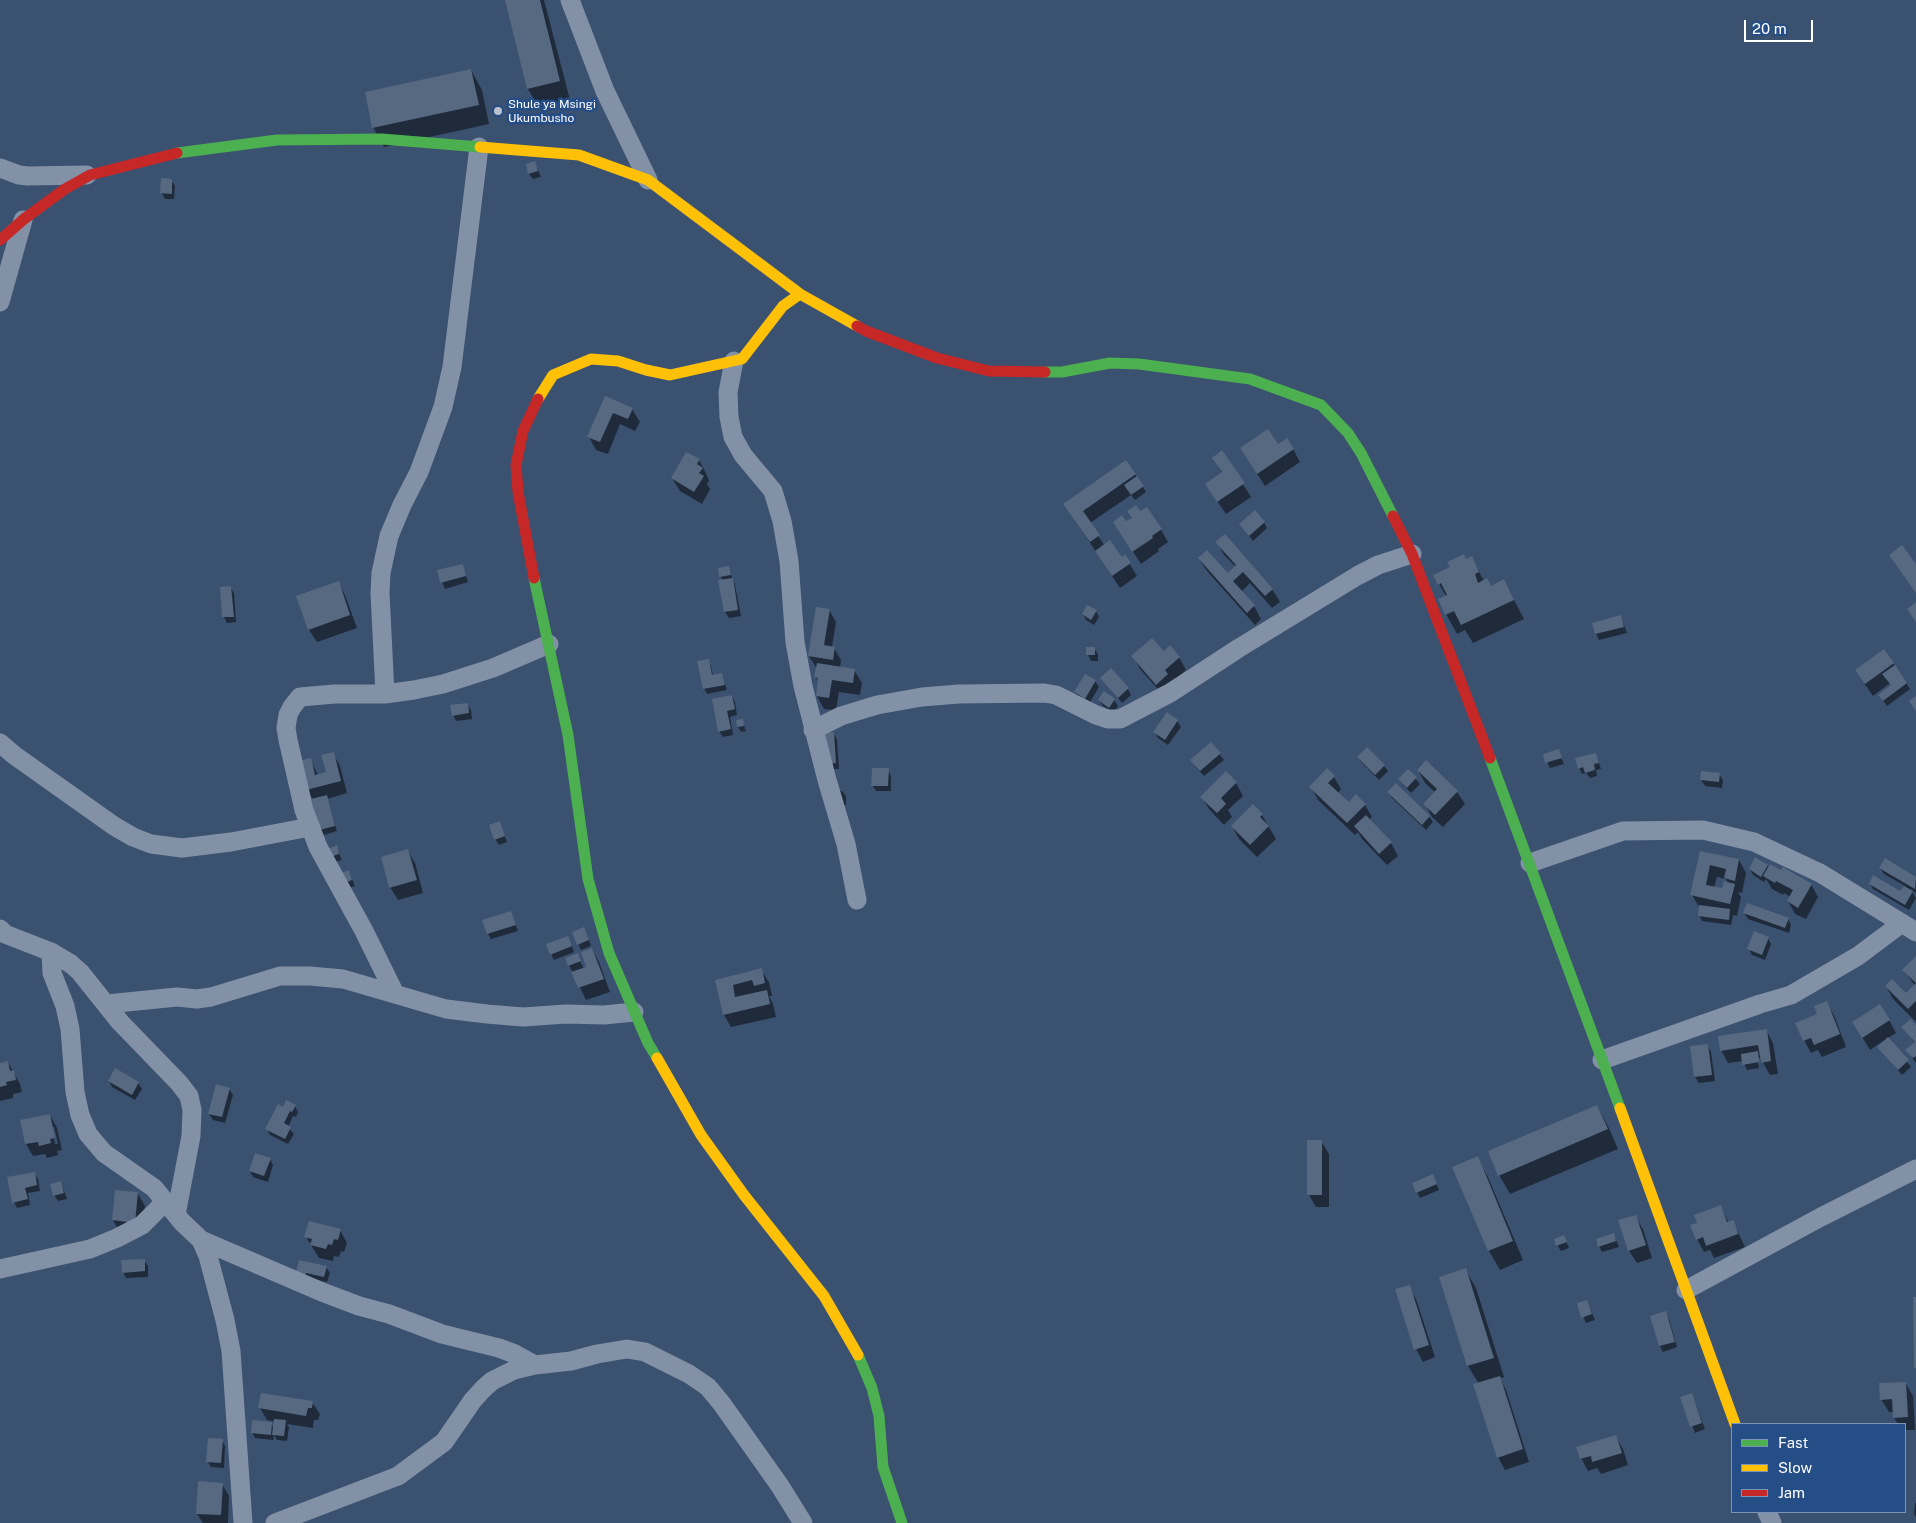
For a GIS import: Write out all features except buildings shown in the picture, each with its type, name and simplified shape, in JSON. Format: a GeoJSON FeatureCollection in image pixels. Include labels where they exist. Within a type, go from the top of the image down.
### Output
{"type":"FeatureCollection","features":[{"type":"Feature","properties":{"kind":"street"},"geometry":{"type":"LineString","coordinates":[[570,0],[605,91],[648,180]]}},
{"type":"Feature","properties":{"kind":"street"},"geometry":{"type":"LineString","coordinates":[[0,168],[19,175],[28,176],[90,175],[183,150],[277,140],[382,139],[579,155],[648,180],[800,294],[866,331],[937,358],[989,371],[1062,372],[1110,363],[1139,364],[1250,379],[1321,405],[1348,432],[1361,453],[1412,554],[1530,863],[1735,1423]]}},
{"type":"Feature","properties":{"kind":"street"},"geometry":{"type":"LineString","coordinates":[[385,694],[380,593],[381,573],[390,536],[402,505],[419,472],[444,407],[452,368],[479,147]]}},
{"type":"Feature","properties":{"kind":"street"},"geometry":{"type":"LineString","coordinates":[[0,240],[24,219],[65,189],[90,175]]}},
{"type":"Feature","properties":{"kind":"street"},"geometry":{"type":"LineString","coordinates":[[0,302],[24,219]]}},
{"type":"Feature","properties":{"kind":"street"},"geometry":{"type":"LineString","coordinates":[[800,294],[783,306],[742,359],[670,374],[646,370],[618,361],[591,359],[553,375],[541,393],[522,431],[516,465],[518,492],[526,542],[568,736],[588,879],[609,953],[648,1042],[701,1135],[744,1195],[824,1296],[855,1349],[872,1388],[879,1416],[883,1467],[902,1523]]}},
{"type":"Feature","properties":{"kind":"street"},"geometry":{"type":"LineString","coordinates":[[734,361],[728,392],[728,417],[733,437],[743,455],[773,491],[782,521],[789,561],[795,642],[803,686],[813,730],[846,844],[857,900]]}},
{"type":"Feature","properties":{"kind":"street"},"geometry":{"type":"LineString","coordinates":[[813,730],[841,716],[877,704],[922,696],[959,694],[1044,693],[1056,695],[1096,715],[1120,719],[1170,693],[1239,648],[1357,576],[1378,565],[1412,554]]}},
{"type":"Feature","properties":{"kind":"street"},"geometry":{"type":"LineString","coordinates":[[394,994],[364,931],[318,848],[310,827],[304,810],[288,740],[286,728],[288,715],[300,697],[385,694],[443,684],[493,668],[549,644]]}},
{"type":"Feature","properties":{"kind":"street"},"geometry":{"type":"LineString","coordinates":[[0,743],[114,826],[133,837],[151,844],[182,848],[231,842],[310,827]]}},
{"type":"Feature","properties":{"kind":"street"},"geometry":{"type":"LineString","coordinates":[[1530,863],[1623,831],[1703,830],[1754,842],[1820,873],[1909,927],[1791,996],[1760,1004],[1602,1060]]}},
{"type":"Feature","properties":{"kind":"street"},"geometry":{"type":"LineString","coordinates":[[0,929],[5,934],[51,952],[72,964],[131,1035],[179,1082],[189,1096],[192,1110],[190,1136],[171,1208],[117,1238],[90,1249],[0,1269]]}},
{"type":"Feature","properties":{"kind":"street"},"geometry":{"type":"LineString","coordinates":[[51,952],[52,973],[66,1006],[80,1115],[88,1134],[104,1153],[154,1188],[201,1240],[210,1265],[231,1351],[243,1523]]}},
{"type":"Feature","properties":{"kind":"street"},"geometry":{"type":"LineString","coordinates":[[107,1004],[177,998],[197,999],[211,997],[280,976],[310,976],[342,979],[446,1009],[523,1017],[566,1014],[604,1015],[634,1012]]}},
{"type":"Feature","properties":{"kind":"street"},"geometry":{"type":"LineString","coordinates":[[1686,1290],[1821,1217],[1916,1169]]}},
{"type":"Feature","properties":{"kind":"street"},"geometry":{"type":"LineString","coordinates":[[201,1240],[359,1306],[389,1314],[442,1334],[499,1348],[535,1365]]}},
{"type":"Feature","properties":{"kind":"street"},"geometry":{"type":"LineString","coordinates":[[275,1523],[398,1476],[444,1442],[473,1400],[492,1381],[514,1370],[627,1350],[645,1352],[704,1383],[722,1404],[780,1486],[803,1523]]}},
{"type":"Feature","properties":{"kind":"traffic: fast"},"geometry":{"type":"LineString","coordinates":[[177,153],[277,140],[382,139],[480,147]]}},
{"type":"Feature","properties":{"kind":"traffic: fast"},"geometry":{"type":"LineString","coordinates":[[1045,372],[1062,372],[1110,363],[1139,364],[1250,379],[1321,405],[1348,433],[1361,453],[1393,516]]}},
{"type":"Feature","properties":{"kind":"traffic: fast"},"geometry":{"type":"LineString","coordinates":[[534,578],[568,735],[588,879],[609,953],[648,1043],[657,1058]]}},
{"type":"Feature","properties":{"kind":"traffic: fast"},"geometry":{"type":"LineString","coordinates":[[1490,758],[1620,1108]]}},
{"type":"Feature","properties":{"kind":"traffic: fast"},"geometry":{"type":"LineString","coordinates":[[858,1355],[872,1388],[879,1416],[883,1467],[902,1523]]}},
{"type":"Feature","properties":{"kind":"traffic: slow"},"geometry":{"type":"LineString","coordinates":[[480,147],[579,155],[648,180],[800,294],[857,326]]}},
{"type":"Feature","properties":{"kind":"traffic: slow"},"geometry":{"type":"LineString","coordinates":[[538,399],[553,375],[591,359],[618,361],[670,375],[742,359],[783,306],[800,294]]}},
{"type":"Feature","properties":{"kind":"traffic: slow"},"geometry":{"type":"LineString","coordinates":[[657,1058],[701,1135],[744,1195],[824,1296],[858,1355]]}},
{"type":"Feature","properties":{"kind":"traffic: slow"},"geometry":{"type":"LineString","coordinates":[[1620,1108],[1735,1423]]}},
{"type":"Feature","properties":{"kind":"traffic: jam"},"geometry":{"type":"LineString","coordinates":[[0,240],[24,219],[65,189],[90,175],[177,153]]}},
{"type":"Feature","properties":{"kind":"traffic: jam"},"geometry":{"type":"LineString","coordinates":[[857,326],[937,358],[989,371],[1045,372]]}},
{"type":"Feature","properties":{"kind":"traffic: jam"},"geometry":{"type":"LineString","coordinates":[[534,578],[518,492],[516,465],[523,431],[538,399]]}},
{"type":"Feature","properties":{"kind":"traffic: jam"},"geometry":{"type":"LineString","coordinates":[[1393,516],[1412,554],[1490,758]]}},
{"type":"Feature","properties":{"kind":"place","name":"Shule ya Msingi Ukumbusho"},"geometry":{"type":"Point","coordinates":[498,111]}}]}
